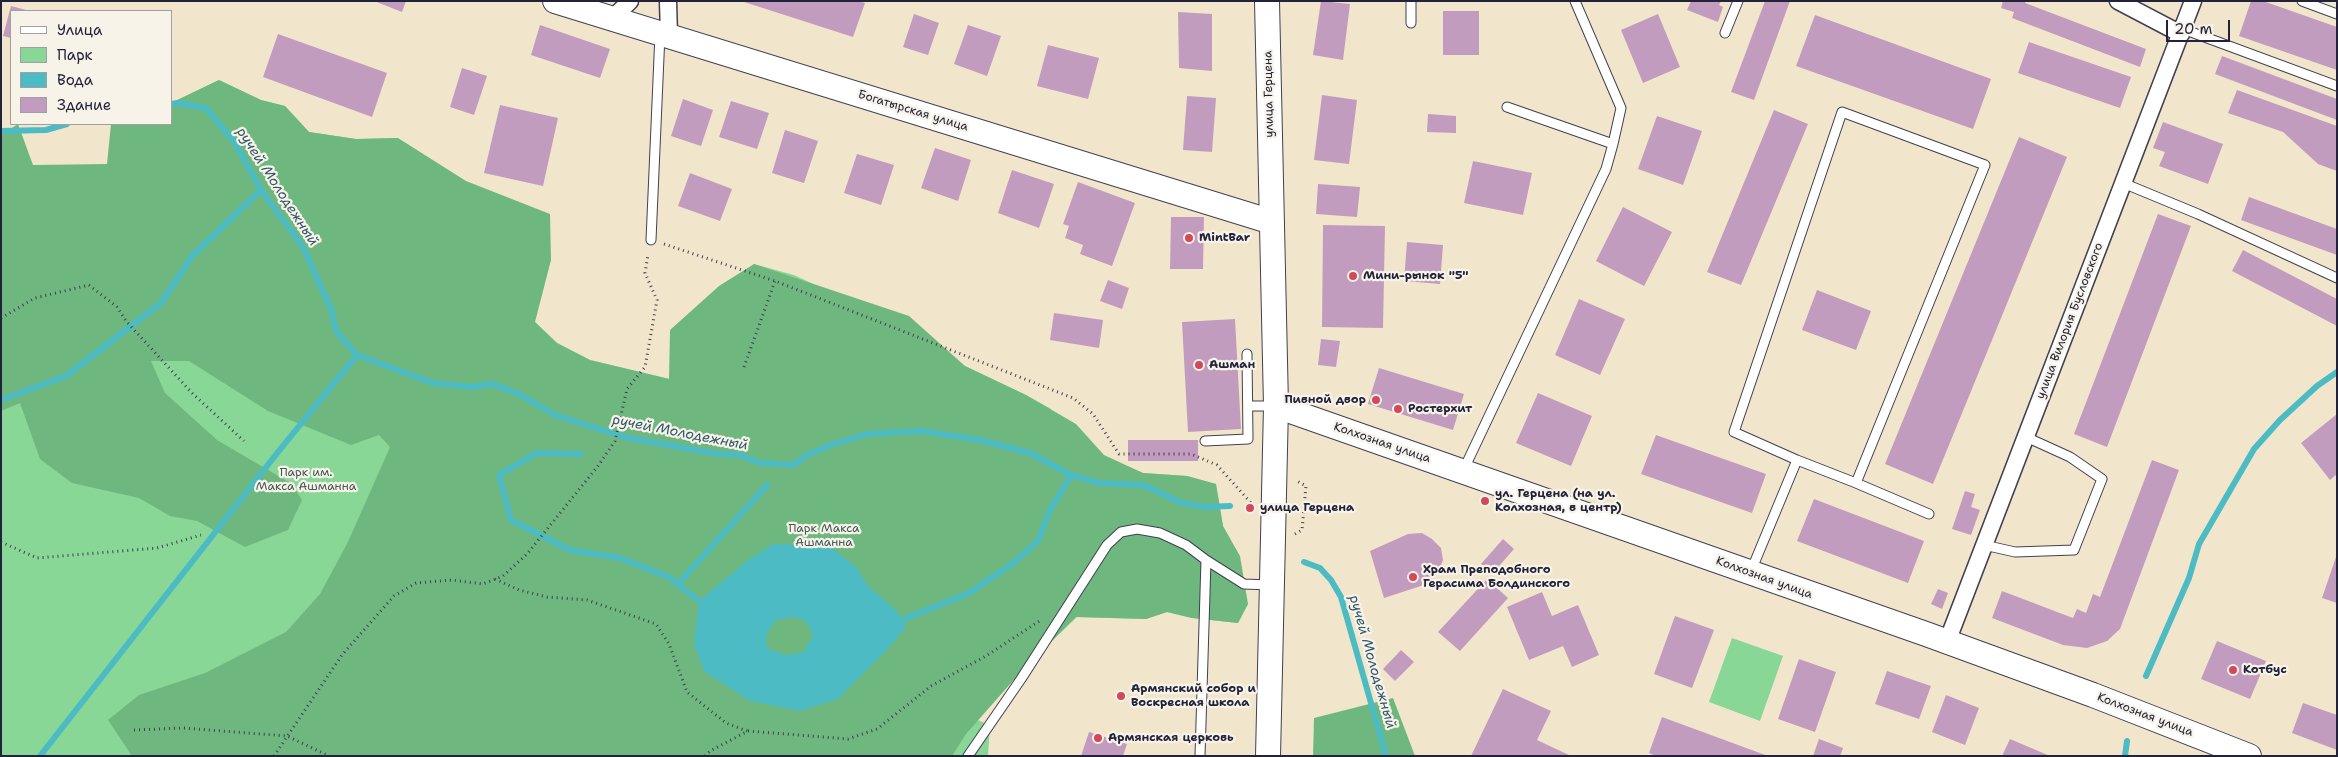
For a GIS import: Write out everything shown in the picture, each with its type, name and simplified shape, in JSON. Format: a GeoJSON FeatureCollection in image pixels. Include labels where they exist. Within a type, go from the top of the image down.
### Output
{"type":"FeatureCollection","features":[{"type":"Feature","properties":{"kind":"street","name":"Богатырская улица"},"geometry":{"type":"LineString","coordinates":[[555,1],[1272,222]]}},
{"type":"Feature","properties":{"kind":"street"},"geometry":{"type":"LineString","coordinates":[[612,19],[630,1]]}},
{"type":"Feature","properties":{"kind":"street"},"geometry":{"type":"LineString","coordinates":[[665,35],[668,1]]}},
{"type":"Feature","properties":{"kind":"street","name":"улица Герцена"},"geometry":{"type":"LineString","coordinates":[[1267,1],[1276,406],[1268,756]]}},
{"type":"Feature","properties":{"kind":"street"},"geometry":{"type":"LineString","coordinates":[[2118,1],[2182,31]]}},
{"type":"Feature","properties":{"kind":"street","name":"улица Вилория Бусловского"},"geometry":{"type":"LineString","coordinates":[[1948,642],[2193,1]]}},
{"type":"Feature","properties":{"kind":"street","name":"Колхозная улица"},"geometry":{"type":"LineString","coordinates":[[1276,406],[2093,694],[2249,756]]}},
{"type":"Feature","properties":{"kind":"lane"},"geometry":{"type":"LineString","coordinates":[[1411,1],[1411,23]]}},
{"type":"Feature","properties":{"kind":"lane"},"geometry":{"type":"LineString","coordinates":[[1462,471],[1606,170],[1613,144],[1621,108],[1575,1]]}},
{"type":"Feature","properties":{"kind":"lane"},"geometry":{"type":"LineString","coordinates":[[1725,33],[1738,1]]}},
{"type":"Feature","properties":{"kind":"lane"},"geometry":{"type":"LineString","coordinates":[[2302,1],[2337,14]]}},
{"type":"Feature","properties":{"kind":"lane"},"geometry":{"type":"LineString","coordinates":[[2182,31],[2337,86]]}},
{"type":"Feature","properties":{"kind":"lane"},"geometry":{"type":"LineString","coordinates":[[651,240],[665,35]]}},
{"type":"Feature","properties":{"kind":"lane"},"geometry":{"type":"LineString","coordinates":[[1507,107],[1613,144]]}},
{"type":"Feature","properties":{"kind":"lane"},"geometry":{"type":"LineString","coordinates":[[1856,483],[1985,165],[1842,112],[1734,432],[1929,514]]}},
{"type":"Feature","properties":{"kind":"lane"},"geometry":{"type":"LineString","coordinates":[[2123,183],[2198,214],[2337,278]]}},
{"type":"Feature","properties":{"kind":"lane"},"geometry":{"type":"LineString","coordinates":[[1205,441],[1248,439],[1247,354]]}},
{"type":"Feature","properties":{"kind":"lane"},"geometry":{"type":"LineString","coordinates":[[1248,406],[1276,406]]}},
{"type":"Feature","properties":{"kind":"lane"},"geometry":{"type":"LineString","coordinates":[[1984,545],[2016,552],[2074,550],[2102,479],[2070,457],[2026,437]]}},
{"type":"Feature","properties":{"kind":"lane"},"geometry":{"type":"LineString","coordinates":[[1750,573],[1797,460]]}},
{"type":"Feature","properties":{"kind":"lane"},"geometry":{"type":"LineString","coordinates":[[968,756],[1027,671],[1107,545],[1121,532],[1137,529],[1160,533],[1186,545],[1244,584],[1272,585]]}},
{"type":"Feature","properties":{"kind":"lane"},"geometry":{"type":"LineString","coordinates":[[1200,756],[1206,560]]}},
{"type":"Feature","properties":{"kind":"path"},"geometry":{"type":"LineString","coordinates":[[274,756],[342,655],[394,596],[416,583],[452,580],[483,584],[503,576],[527,554],[615,441],[628,389],[645,368],[658,300],[645,273],[651,240],[775,281],[1073,398],[1093,414],[1119,454],[1191,454],[1217,465],[1251,503]]}},
{"type":"Feature","properties":{"kind":"path"},"geometry":{"type":"LineString","coordinates":[[744,367],[775,281]]}},
{"type":"Feature","properties":{"kind":"path"},"geometry":{"type":"LineString","coordinates":[[1,318],[35,298],[89,285],[117,308],[126,321],[192,393],[244,441]]}},
{"type":"Feature","properties":{"kind":"path"},"geometry":{"type":"LineString","coordinates":[[1,542],[37,558],[157,548],[201,535]]}},
{"type":"Feature","properties":{"kind":"path"},"geometry":{"type":"LineString","coordinates":[[495,579],[519,590],[587,600],[656,624],[669,644],[687,692],[726,723],[748,732],[848,739],[877,728],[931,686],[986,656],[1042,618]]}},
{"type":"Feature","properties":{"kind":"path"},"geometry":{"type":"LineString","coordinates":[[134,730],[184,728],[287,736],[329,756]]}},
{"type":"Feature","properties":{"kind":"path"},"geometry":{"type":"LineString","coordinates":[[705,756],[710,751],[748,732]]}},
{"type":"Feature","properties":{"kind":"green space","name":"Парк Макса Ашманна"},"geometry":{"type":"Polygon","coordinates":[[[219,80],[261,100],[285,106],[309,132],[356,139],[398,138],[535,322],[557,343],[590,360],[670,379],[754,264],[794,275],[877,314],[965,366],[1051,409],[1051,434],[1143,473],[1187,476],[1216,484],[1233,588],[1248,604],[1238,623],[1192,618],[1167,612],[1146,619],[1077,617],[1026,666],[965,715],[990,725],[988,756],[1,756],[1,307],[119,276],[111,125],[172,125],[172,103],[219,80]]]}},
{"type":"Feature","properties":{"kind":"green space","name":"Парк Макса Ашманна"},"geometry":{"type":"Polygon","coordinates":[[[219,80],[261,100],[285,106],[309,132],[356,139],[398,138],[466,181],[550,214],[551,260],[535,322],[557,343],[590,360],[669,379],[670,330],[719,286],[754,264],[909,316],[965,366],[1026,395],[1076,424],[1104,455],[1143,473],[1187,476],[1216,484],[1223,526],[1240,556],[1248,604],[1238,623],[1192,618],[1167,612],[1146,619],[1076,617],[1026,666],[966,734],[952,756],[132,756],[108,720],[139,695],[205,673],[286,632],[320,594],[348,542],[390,447],[379,435],[351,445],[268,411],[189,361],[151,361],[165,393],[217,440],[292,484],[302,500],[288,530],[245,547],[197,521],[170,516],[139,498],[72,483],[40,459],[20,403],[1,411],[1,135],[18,125],[33,165],[107,164],[111,125],[172,125],[172,103],[219,80]]]}},
{"type":"Feature","properties":{"kind":"green space"},"geometry":{"type":"Polygon","coordinates":[[[1732,638],[1783,656],[1760,721],[1709,702],[1732,638]]]}},
{"type":"Feature","properties":{"kind":"green space"},"geometry":{"type":"Polygon","coordinates":[[[1393,698],[1415,756],[1313,756],[1314,718],[1393,698]]]}},
{"type":"Feature","properties":{"kind":"water"},"geometry":{"type":"Polygon","coordinates":[[[773,544],[828,545],[855,566],[871,589],[896,610],[906,627],[886,651],[838,699],[800,711],[750,701],[705,672],[694,645],[699,601],[748,560],[773,544]],[[791,617],[775,621],[766,636],[767,648],[786,655],[804,652],[813,635],[806,621],[791,617]]]}},
{"type":"Feature","properties":{"kind":"building"},"geometry":{"type":"Polygon","coordinates":[[[374,1],[406,1],[402,12],[374,1]]]}},
{"type":"Feature","properties":{"kind":"building"},"geometry":{"type":"Polygon","coordinates":[[[741,1],[858,1],[865,3],[853,37],[741,1]]]}},
{"type":"Feature","properties":{"kind":"building"},"geometry":{"type":"Polygon","coordinates":[[[1321,1],[1350,4],[1343,60],[1313,55],[1321,1]]]}},
{"type":"Feature","properties":{"kind":"building"},"geometry":{"type":"Polygon","coordinates":[[[1691,1],[1721,1],[1719,5],[1723,7],[1718,22],[1687,10],[1691,1]]]}},
{"type":"Feature","properties":{"kind":"building"},"geometry":{"type":"Polygon","coordinates":[[[1765,1],[1790,1],[1754,100],[1731,92],[1765,1]]]}},
{"type":"Feature","properties":{"kind":"building"},"geometry":{"type":"Polygon","coordinates":[[[2003,1],[2026,1],[2025,3],[2146,49],[2140,67],[2012,18],[2014,12],[2001,8],[2003,1]]]}},
{"type":"Feature","properties":{"kind":"building"},"geometry":{"type":"Polygon","coordinates":[[[2251,1],[2263,1],[2337,27],[2337,70],[2239,36],[2251,1]]]}},
{"type":"Feature","properties":{"kind":"building"},"geometry":{"type":"Polygon","coordinates":[[[11,6],[26,10],[10,10],[10,38],[3,36],[11,6]]]}},
{"type":"Feature","properties":{"kind":"building"},"geometry":{"type":"Polygon","coordinates":[[[1443,11],[1479,11],[1479,55],[1443,55],[1443,11]]]}},
{"type":"Feature","properties":{"kind":"building"},"geometry":{"type":"Polygon","coordinates":[[[1178,12],[1212,14],[1212,71],[1179,68],[1178,12]]]}},
{"type":"Feature","properties":{"kind":"building"},"geometry":{"type":"Polygon","coordinates":[[[914,14],[939,23],[928,55],[903,47],[914,14]]]}},
{"type":"Feature","properties":{"kind":"building"},"geometry":{"type":"Polygon","coordinates":[[[1658,14],[1680,67],[1643,83],[1621,30],[1658,14]]]}},
{"type":"Feature","properties":{"kind":"building"},"geometry":{"type":"Polygon","coordinates":[[[1815,15],[1991,79],[1973,129],[1796,66],[1815,15]]]}},
{"type":"Feature","properties":{"kind":"building"},"geometry":{"type":"Polygon","coordinates":[[[540,25],[610,49],[600,78],[531,55],[540,25]]]}},
{"type":"Feature","properties":{"kind":"building"},"geometry":{"type":"Polygon","coordinates":[[[968,25],[1001,36],[987,76],[954,64],[968,25]]]}},
{"type":"Feature","properties":{"kind":"building"},"geometry":{"type":"Polygon","coordinates":[[[278,34],[387,73],[372,117],[263,77],[278,34]]]}},
{"type":"Feature","properties":{"kind":"building"},"geometry":{"type":"Polygon","coordinates":[[[2029,42],[2131,77],[2120,108],[2018,73],[2029,42]]]}},
{"type":"Feature","properties":{"kind":"building"},"geometry":{"type":"Polygon","coordinates":[[[1048,45],[1099,58],[1088,99],[1037,86],[1048,45]]]}},
{"type":"Feature","properties":{"kind":"building"},"geometry":{"type":"Polygon","coordinates":[[[2222,56],[2337,99],[2337,120],[2215,74],[2222,56]]]}},
{"type":"Feature","properties":{"kind":"building"},"geometry":{"type":"Polygon","coordinates":[[[462,68],[487,76],[474,115],[450,107],[462,68]]]}},
{"type":"Feature","properties":{"kind":"building"},"geometry":{"type":"Polygon","coordinates":[[[2237,90],[2337,126],[2337,171],[2318,164],[2283,132],[2228,113],[2237,90]]]}},
{"type":"Feature","properties":{"kind":"building"},"geometry":{"type":"Polygon","coordinates":[[[1322,95],[1357,100],[1349,164],[1314,160],[1322,95]]]}},
{"type":"Feature","properties":{"kind":"building"},"geometry":{"type":"Polygon","coordinates":[[[1187,96],[1216,98],[1212,152],[1183,150],[1187,96]]]}},
{"type":"Feature","properties":{"kind":"building"},"geometry":{"type":"Polygon","coordinates":[[[683,99],[713,110],[701,146],[671,136],[683,99]]]}},
{"type":"Feature","properties":{"kind":"building"},"geometry":{"type":"Polygon","coordinates":[[[731,101],[769,113],[757,149],[719,137],[731,101]]]}},
{"type":"Feature","properties":{"kind":"building"},"geometry":{"type":"Polygon","coordinates":[[[500,105],[558,118],[543,186],[484,173],[500,105]]]}},
{"type":"Feature","properties":{"kind":"building"},"geometry":{"type":"Polygon","coordinates":[[[1774,110],[1808,124],[1741,285],[1707,272],[1774,110]]]}},
{"type":"Feature","properties":{"kind":"building"},"geometry":{"type":"Polygon","coordinates":[[[1428,114],[1456,116],[1456,133],[1427,132],[1428,114]]]}},
{"type":"Feature","properties":{"kind":"building"},"geometry":{"type":"Polygon","coordinates":[[[1657,116],[1702,131],[1683,185],[1638,169],[1657,116]]]}},
{"type":"Feature","properties":{"kind":"building"},"geometry":{"type":"Polygon","coordinates":[[[2163,122],[2223,144],[2208,184],[2159,166],[2165,152],[2153,148],[2163,122]]]}},
{"type":"Feature","properties":{"kind":"building"},"geometry":{"type":"Polygon","coordinates":[[[785,130],[818,141],[804,183],[772,173],[785,130]]]}},
{"type":"Feature","properties":{"kind":"building"},"geometry":{"type":"Polygon","coordinates":[[[2019,137],[2067,157],[1933,484],[1885,464],[2019,137]]]}},
{"type":"Feature","properties":{"kind":"building"},"geometry":{"type":"Polygon","coordinates":[[[935,148],[971,160],[958,201],[921,188],[935,148]]]}},
{"type":"Feature","properties":{"kind":"building"},"geometry":{"type":"Polygon","coordinates":[[[857,154],[894,165],[881,205],[844,193],[857,154]]]}},
{"type":"Feature","properties":{"kind":"building"},"geometry":{"type":"Polygon","coordinates":[[[1473,161],[1532,173],[1523,215],[1464,203],[1473,161]]]}},
{"type":"Feature","properties":{"kind":"building"},"geometry":{"type":"Polygon","coordinates":[[[1012,170],[1054,184],[1039,228],[998,213],[1012,170]]]}},
{"type":"Feature","properties":{"kind":"building"},"geometry":{"type":"Polygon","coordinates":[[[690,173],[732,189],[720,221],[678,206],[690,173]]]}},
{"type":"Feature","properties":{"kind":"building"},"geometry":{"type":"Polygon","coordinates":[[[1078,182],[1135,203],[1112,266],[1080,254],[1083,245],[1065,238],[1069,226],[1063,224],[1078,182]]]}},
{"type":"Feature","properties":{"kind":"building"},"geometry":{"type":"Polygon","coordinates":[[[1318,184],[1360,187],[1357,217],[1316,214],[1318,184]]]}},
{"type":"Feature","properties":{"kind":"building"},"geometry":{"type":"Polygon","coordinates":[[[2249,197],[2337,229],[2337,255],[2241,220],[2249,197]]]}},
{"type":"Feature","properties":{"kind":"building"},"geometry":{"type":"Polygon","coordinates":[[[1623,207],[1672,232],[1644,286],[1596,261],[1623,207]]]}},
{"type":"Feature","properties":{"kind":"building"},"geometry":{"type":"Polygon","coordinates":[[[2158,214],[2191,226],[2107,447],[2074,434],[2158,214]]]}},
{"type":"Feature","properties":{"kind":"building"},"geometry":{"type":"Polygon","coordinates":[[[1171,217],[1204,217],[1203,269],[1170,269],[1171,217]]]}},
{"type":"Feature","properties":{"kind":"building","name":"Мини-рынок \"5\""},"geometry":{"type":"Polygon","coordinates":[[[1323,225],[1385,226],[1383,328],[1322,327],[1323,225]]]}},
{"type":"Feature","properties":{"kind":"building"},"geometry":{"type":"Polygon","coordinates":[[[1407,242],[1443,245],[1440,284],[1404,281],[1407,242]]]}},
{"type":"Feature","properties":{"kind":"building"},"geometry":{"type":"Polygon","coordinates":[[[2243,250],[2337,299],[2337,326],[2232,271],[2243,250]]]}},
{"type":"Feature","properties":{"kind":"building"},"geometry":{"type":"Polygon","coordinates":[[[1108,280],[1129,288],[1122,309],[1100,301],[1108,280]]]}},
{"type":"Feature","properties":{"kind":"building"},"geometry":{"type":"Polygon","coordinates":[[[1817,290],[1871,311],[1856,350],[1802,330],[1817,290]]]}},
{"type":"Feature","properties":{"kind":"building"},"geometry":{"type":"Polygon","coordinates":[[[1579,299],[1625,319],[1600,375],[1555,355],[1579,299]]]}},
{"type":"Feature","properties":{"kind":"building"},"geometry":{"type":"Polygon","coordinates":[[[1054,313],[1103,320],[1099,348],[1050,340],[1054,313]]]}},
{"type":"Feature","properties":{"kind":"building"},"geometry":{"type":"Polygon","coordinates":[[[1235,319],[1241,429],[1188,432],[1182,322],[1235,319]]]}},
{"type":"Feature","properties":{"kind":"building"},"geometry":{"type":"Polygon","coordinates":[[[1321,339],[1340,341],[1336,367],[1318,365],[1321,339]]]}},
{"type":"Feature","properties":{"kind":"building"},"geometry":{"type":"Polygon","coordinates":[[[1379,368],[1464,394],[1453,430],[1368,404],[1379,368]]]}},
{"type":"Feature","properties":{"kind":"building"},"geometry":{"type":"Polygon","coordinates":[[[1538,393],[1592,416],[1571,466],[1516,443],[1538,393]]]}},
{"type":"Feature","properties":{"kind":"building"},"geometry":{"type":"Polygon","coordinates":[[[2337,414],[2337,474],[2330,480],[2301,443],[2337,414]]]}},
{"type":"Feature","properties":{"kind":"building"},"geometry":{"type":"Polygon","coordinates":[[[1656,435],[1766,474],[1752,513],[1641,474],[1656,435]]]}},
{"type":"Feature","properties":{"kind":"building"},"geometry":{"type":"Polygon","coordinates":[[[1128,440],[1198,440],[1198,461],[1128,461],[1128,440]]]}},
{"type":"Feature","properties":{"kind":"building"},"geometry":{"type":"Polygon","coordinates":[[[2152,460],[2179,470],[2120,629],[2107,641],[2087,648],[2063,645],[1992,618],[2002,591],[2073,618],[2077,609],[2086,613],[2093,594],[2100,597],[2152,460]]]}},
{"type":"Feature","properties":{"kind":"building"},"geometry":{"type":"Polygon","coordinates":[[[1965,491],[1975,494],[1971,507],[1980,510],[1971,535],[1952,529],[1965,491]]]}},
{"type":"Feature","properties":{"kind":"building"},"geometry":{"type":"Polygon","coordinates":[[[1814,499],[1924,541],[1908,583],[1797,541],[1814,499]]]}},
{"type":"Feature","properties":{"kind":"building","name":"Храм Преподобного Герасима Болдинского"},"geometry":{"type":"Polygon","coordinates":[[[1422,533],[1441,548],[1443,560],[1439,571],[1427,584],[1384,598],[1370,551],[1408,534],[1422,533]]]}},
{"type":"Feature","properties":{"kind":"building"},"geometry":{"type":"Polygon","coordinates":[[[1503,539],[1514,549],[1493,573],[1481,564],[1503,539]]]}},
{"type":"Feature","properties":{"kind":"building"},"geometry":{"type":"Polygon","coordinates":[[[2337,557],[2337,603],[2322,598],[2337,557]]]}},
{"type":"Feature","properties":{"kind":"building"},"geometry":{"type":"Polygon","coordinates":[[[1487,579],[1508,598],[1460,651],[1438,632],[1487,579]]]}},
{"type":"Feature","properties":{"kind":"building"},"geometry":{"type":"Polygon","coordinates":[[[1938,589],[1948,593],[1942,609],[1931,604],[1938,589]]]}},
{"type":"Feature","properties":{"kind":"building"},"geometry":{"type":"Polygon","coordinates":[[[1542,592],[1552,616],[1578,605],[1599,655],[1572,667],[1563,646],[1529,660],[1507,607],[1542,592]]]}},
{"type":"Feature","properties":{"kind":"building"},"geometry":{"type":"Polygon","coordinates":[[[1675,616],[1714,630],[1692,688],[1654,674],[1675,616]]]}},
{"type":"Feature","properties":{"kind":"building","name":"Котбус"},"geometry":{"type":"Polygon","coordinates":[[[2217,641],[2266,661],[2250,699],[2201,679],[2217,641]]]}},
{"type":"Feature","properties":{"kind":"building"},"geometry":{"type":"Polygon","coordinates":[[[1401,650],[1414,662],[1395,681],[1383,669],[1401,650]]]}},
{"type":"Feature","properties":{"kind":"building"},"geometry":{"type":"Polygon","coordinates":[[[1799,659],[1836,672],[1815,732],[1778,719],[1799,659]]]}},
{"type":"Feature","properties":{"kind":"building"},"geometry":{"type":"Polygon","coordinates":[[[1887,671],[1931,686],[1919,719],[1875,704],[1887,671]]]}},
{"type":"Feature","properties":{"kind":"building"},"geometry":{"type":"Polygon","coordinates":[[[1503,689],[1551,711],[1537,740],[1571,756],[1471,756],[1503,689]]]}},
{"type":"Feature","properties":{"kind":"building"},"geometry":{"type":"Polygon","coordinates":[[[1946,695],[1979,708],[1965,745],[1932,732],[1946,695]]]}},
{"type":"Feature","properties":{"kind":"building"},"geometry":{"type":"Polygon","coordinates":[[[2303,703],[2337,715],[2337,750],[2292,733],[2303,703]]]}},
{"type":"Feature","properties":{"kind":"building"},"geometry":{"type":"Polygon","coordinates":[[[1662,717],[1768,756],[1656,756],[1649,753],[1662,717]]]}},
{"type":"Feature","properties":{"kind":"building","name":"Армянская церковь"},"geometry":{"type":"Polygon","coordinates":[[[1089,732],[1127,744],[1123,756],[1081,756],[1089,732]]]}},
{"type":"Feature","properties":{"kind":"building"},"geometry":{"type":"Polygon","coordinates":[[[1819,739],[1843,748],[1840,756],[1813,756],[1819,739]]]}},
{"type":"Feature","properties":{"kind":"building"},"geometry":{"type":"Polygon","coordinates":[[[2010,739],[2050,756],[2002,756],[2010,739]]]}},
{"type":"Feature","properties":{"kind":"waterway","name":"ручей Молодежный"},"geometry":{"type":"LineString","coordinates":[[172,104],[178,103],[206,108],[235,143],[261,190],[303,247],[332,311],[336,331],[357,355],[433,383],[472,387],[493,384],[521,395],[555,415],[624,437],[718,454],[740,455],[760,463],[794,465],[807,455],[831,445],[867,434],[922,431],[980,440],[1030,453],[1071,475],[1099,483],[1143,485],[1182,503],[1206,507],[1230,506]]}},
{"type":"Feature","properties":{"kind":"waterway","name":"ручей Молодежный"},"geometry":{"type":"LineString","coordinates":[[1,131],[46,130],[64,125]]}},
{"type":"Feature","properties":{"kind":"waterway"},"geometry":{"type":"LineString","coordinates":[[1,400],[66,376],[161,303],[193,255],[261,190]]}},
{"type":"Feature","properties":{"kind":"waterway"},"geometry":{"type":"LineString","coordinates":[[40,756],[278,452],[357,355]]}},
{"type":"Feature","properties":{"kind":"waterway"},"geometry":{"type":"LineString","coordinates":[[2146,676],[2189,578],[2199,544],[2254,449],[2280,420],[2317,386],[2337,372]]}},
{"type":"Feature","properties":{"kind":"waterway"},"geometry":{"type":"LineString","coordinates":[[581,454],[537,453],[499,475],[511,520],[570,550],[620,558],[669,577],[699,601]]}},
{"type":"Feature","properties":{"kind":"waterway"},"geometry":{"type":"LineString","coordinates":[[902,620],[969,593],[1011,565],[1038,541],[1049,512],[1071,475]]}},
{"type":"Feature","properties":{"kind":"waterway"},"geometry":{"type":"LineString","coordinates":[[678,584],[767,485]]}},
{"type":"Feature","properties":{"kind":"waterway","name":"ручей Молодежный"},"geometry":{"type":"LineString","coordinates":[[1304,562],[1320,568],[1331,580],[1341,597],[1386,756]]}},
{"type":"Feature","properties":{"kind":"waterway"},"geometry":{"type":"LineString","coordinates":[[2125,756],[2127,741]]}},
{"type":"Feature","properties":{"kind":"place","name":"MintBar"},"geometry":{"type":"Point","coordinates":[1189,238]}},
{"type":"Feature","properties":{"kind":"place","name":"Мини-рынок \"5\""},"geometry":{"type":"Point","coordinates":[1353,276]}},
{"type":"Feature","properties":{"kind":"place","name":"Ашман"},"geometry":{"type":"Point","coordinates":[1199,365]}},
{"type":"Feature","properties":{"kind":"place","name":"Пивной двор"},"geometry":{"type":"Point","coordinates":[1376,400]}},
{"type":"Feature","properties":{"kind":"place","name":"Ростерхит"},"geometry":{"type":"Point","coordinates":[1398,409]}},
{"type":"Feature","properties":{"kind":"place","name":"ул. Герцена (на ул. Колхозная, в центр)"},"geometry":{"type":"Point","coordinates":[1485,501]}},
{"type":"Feature","properties":{"kind":"place","name":"улица Герцена"},"geometry":{"type":"Point","coordinates":[1250,508]}},
{"type":"Feature","properties":{"kind":"place","name":"Храм Преподобного Герасима Болдинского"},"geometry":{"type":"Point","coordinates":[1413,577]}},
{"type":"Feature","properties":{"kind":"place","name":"Котбус"},"geometry":{"type":"Point","coordinates":[2233,670]}},
{"type":"Feature","properties":{"kind":"place","name":"Армянский собор и Воскресная школа"},"geometry":{"type":"Point","coordinates":[1121,696]}},
{"type":"Feature","properties":{"kind":"place","name":"Армянская церковь"},"geometry":{"type":"Point","coordinates":[1098,738]}},
{"type":"Feature","properties":{"kind":"park label","name":"Парк им. Макса Ашманна"},"geometry":{"type":"Point","coordinates":[306,480]}}]}
